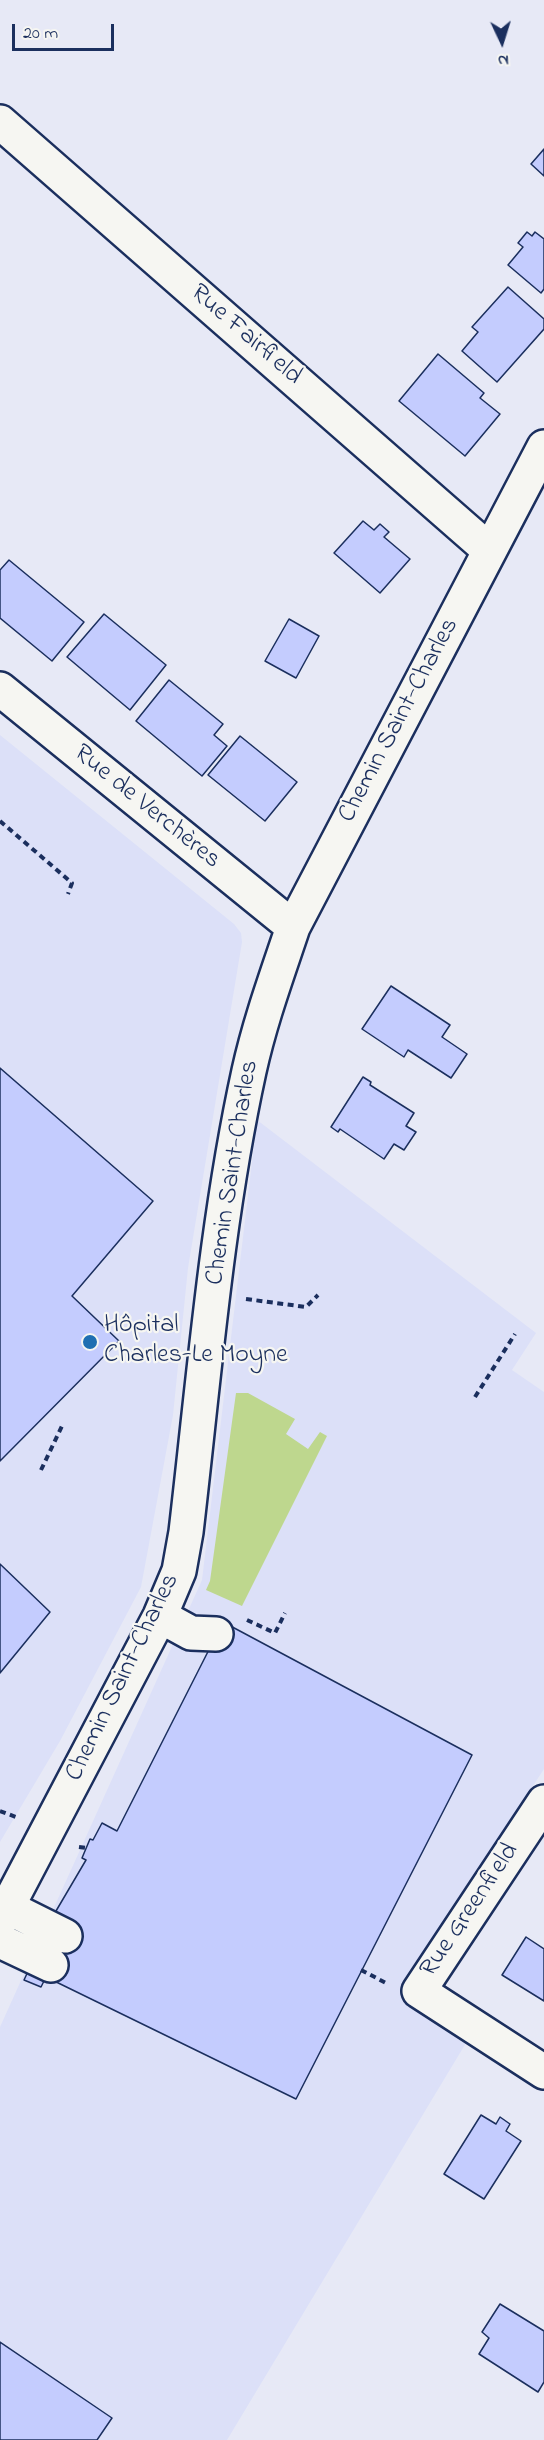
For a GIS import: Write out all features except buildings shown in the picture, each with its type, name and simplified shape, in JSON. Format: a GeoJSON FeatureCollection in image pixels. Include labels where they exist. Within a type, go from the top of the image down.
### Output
{"type":"FeatureCollection","features":[{"type":"Feature","properties":{"kind":"street","name":"Rue Fairfield"},"geometry":{"type":"LineString","coordinates":[[0,122],[489,550]]}},
{"type":"Feature","properties":{"kind":"street","name":"Chemin Saint-Charles"},"geometry":{"type":"LineString","coordinates":[[6,1911],[160,1617],[179,1571],[186,1532],[220,1241],[249,1071],[267,998],[293,927],[544,447]]}},
{"type":"Feature","properties":{"kind":"street","name":"Rue de Verchères"},"geometry":{"type":"LineString","coordinates":[[0,689],[293,927]]}},
{"type":"Feature","properties":{"kind":"street"},"geometry":{"type":"LineString","coordinates":[[160,1617],[205,1639]]}},
{"type":"Feature","properties":{"kind":"street","name":"Rue Greenfield"},"geometry":{"type":"LineString","coordinates":[[407,1990],[544,1802]]}},
{"type":"Feature","properties":{"kind":"street"},"geometry":{"type":"LineString","coordinates":[[0,1941],[62,1943],[6,1911]]}},
{"type":"Feature","properties":{"kind":"street"},"geometry":{"type":"LineString","coordinates":[[407,1990],[544,2072]]}},
{"type":"Feature","properties":{"kind":"path"},"geometry":{"type":"LineString","coordinates":[[0,821],[72,883],[68,894]]}},
{"type":"Feature","properties":{"kind":"path"},"geometry":{"type":"LineString","coordinates":[[240,1298],[306,1307],[318,1295]]}},
{"type":"Feature","properties":{"kind":"path"},"geometry":{"type":"LineString","coordinates":[[475,1397],[515,1334]]}},
{"type":"Feature","properties":{"kind":"path"},"geometry":{"type":"LineString","coordinates":[[41,1470],[62,1426]]}},
{"type":"Feature","properties":{"kind":"path"},"geometry":{"type":"LineString","coordinates":[[0,1811],[20,1818]]}},
{"type":"Feature","properties":{"kind":"path"},"geometry":{"type":"LineString","coordinates":[[80,1847],[86,1848]]}},
{"type":"Feature","properties":{"kind":"path"},"geometry":{"type":"LineString","coordinates":[[361,1970],[407,1990]]}},
{"type":"Feature","properties":{"kind":"shaded area","name":"Hôpital Charles-Le Moyne"},"geometry":{"type":"Polygon","coordinates":[[[0,735],[234,924],[241,933],[242,942],[188,1268],[173,1415],[141,1587],[60,1741],[0,1842],[0,735]]]}},
{"type":"Feature","properties":{"kind":"shaded area"},"geometry":{"type":"Polygon","coordinates":[[[257,1120],[536,1333],[512,1370],[544,1392],[544,1769],[413,1968],[472,2033],[227,2440],[0,2440],[0,2027],[202,1580],[257,1120]]]}},
{"type":"Feature","properties":{"kind":"green space"},"geometry":{"type":"Polygon","coordinates":[[[236,1393],[248,1393],[295,1419],[286,1434],[308,1449],[320,1432],[327,1436],[242,1606],[206,1590],[210,1581],[236,1393]]]}},
{"type":"Feature","properties":{"kind":"place","name":"Hôpital Charles-Le Moyne"},"geometry":{"type":"Point","coordinates":[90,1342]}}]}
